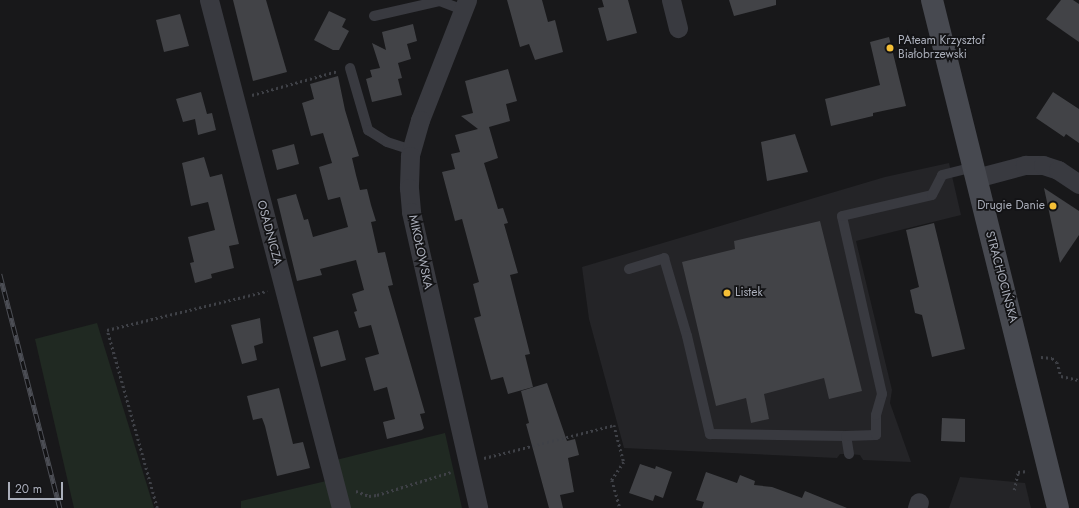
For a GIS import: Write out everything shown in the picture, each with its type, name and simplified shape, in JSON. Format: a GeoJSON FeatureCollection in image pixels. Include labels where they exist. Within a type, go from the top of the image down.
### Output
{"type":"FeatureCollection","features":[{"type":"Feature","properties":{"kind":"main road","name":"STRACHOCIŃSKA"},"geometry":{"type":"LineString","coordinates":[[932,0],[1058,508]]}},
{"type":"Feature","properties":{"kind":"street","name":"OSADNICZA"},"geometry":{"type":"LineString","coordinates":[[208,0],[341,508]]}},
{"type":"Feature","properties":{"kind":"street"},"geometry":{"type":"LineString","coordinates":[[671,0],[678,28]]}},
{"type":"Feature","properties":{"kind":"street","name":"MIKOŁOWSKA"},"geometry":{"type":"LineString","coordinates":[[465,5],[420,120],[412,150],[409,188],[411,212],[478,508]]}},
{"type":"Feature","properties":{"kind":"street"},"geometry":{"type":"LineString","coordinates":[[974,172],[1025,165],[1043,165],[1058,170],[1079,184]]}},
{"type":"Feature","properties":{"kind":"lane"},"geometry":{"type":"LineString","coordinates":[[374,16],[440,1],[465,5]]}},
{"type":"Feature","properties":{"kind":"lane"},"geometry":{"type":"LineString","coordinates":[[350,68],[368,130],[387,142],[412,150]]}},
{"type":"Feature","properties":{"kind":"lane"},"geometry":{"type":"LineString","coordinates":[[629,269],[664,258],[687,336],[710,434],[876,435],[876,415],[882,394],[842,216],[932,195],[942,175],[974,172]]}},
{"type":"Feature","properties":{"kind":"lane"},"geometry":{"type":"LineString","coordinates":[[846,436],[848,454]]}},
{"type":"Feature","properties":{"kind":"path"},"geometry":{"type":"LineString","coordinates":[[234,100],[350,68]]}},
{"type":"Feature","properties":{"kind":"path"},"geometry":{"type":"LineString","coordinates":[[158,508],[107,330],[283,287]]}},
{"type":"Feature","properties":{"kind":"path"},"geometry":{"type":"LineString","coordinates":[[1023,366],[1047,356],[1057,362],[1061,376],[1079,380]]}},
{"type":"Feature","properties":{"kind":"path"},"geometry":{"type":"LineString","coordinates":[[353,488],[363,494],[377,495],[468,465],[614,425],[624,462],[612,480],[620,508]]}},
{"type":"Feature","properties":{"kind":"path"},"geometry":{"type":"LineString","coordinates":[[1014,490],[1018,472],[1029,471]]}},
{"type":"Feature","properties":{"kind":"shaded area","name":"Listek"},"geometry":{"type":"Polygon","coordinates":[[[949,163],[961,215],[856,241],[892,390],[890,403],[911,462],[863,460],[860,455],[849,454],[840,454],[837,458],[624,448],[589,319],[582,267],[885,177],[949,163]]]}},
{"type":"Feature","properties":{"kind":"shaded area"},"geometry":{"type":"Polygon","coordinates":[[[97,323],[154,508],[74,508],[35,339],[97,323]]]}},
{"type":"Feature","properties":{"kind":"shaded area"},"geometry":{"type":"Polygon","coordinates":[[[445,433],[462,508],[241,508],[241,501],[339,478],[336,460],[445,433]]]}},
{"type":"Feature","properties":{"kind":"shaded area"},"geometry":{"type":"Polygon","coordinates":[[[960,477],[1025,483],[1031,508],[949,508],[960,477]]]}},
{"type":"Feature","properties":{"kind":"building"},"geometry":{"type":"Polygon","coordinates":[[[233,0],[266,0],[287,72],[253,81],[233,0]]]}},
{"type":"Feature","properties":{"kind":"building"},"geometry":{"type":"Polygon","coordinates":[[[507,0],[542,0],[548,22],[555,20],[563,52],[535,60],[529,44],[520,47],[507,0]]]}},
{"type":"Feature","properties":{"kind":"building"},"geometry":{"type":"Polygon","coordinates":[[[602,0],[628,0],[637,33],[607,41],[598,8],[604,7],[602,0]]]}},
{"type":"Feature","properties":{"kind":"building"},"geometry":{"type":"Polygon","coordinates":[[[729,0],[776,0],[776,5],[734,16],[729,0]]]}},
{"type":"Feature","properties":{"kind":"building"},"geometry":{"type":"Polygon","coordinates":[[[1061,0],[1073,0],[1079,4],[1079,42],[1046,19],[1061,0]]]}},
{"type":"Feature","properties":{"kind":"building"},"geometry":{"type":"Polygon","coordinates":[[[329,11],[346,19],[342,27],[349,31],[339,50],[333,50],[314,40],[329,11]]]}},
{"type":"Feature","properties":{"kind":"building"},"geometry":{"type":"Polygon","coordinates":[[[180,14],[189,46],[164,52],[156,20],[180,14]]]}},
{"type":"Feature","properties":{"kind":"building"},"geometry":{"type":"Polygon","coordinates":[[[413,24],[417,41],[407,44],[411,59],[398,63],[402,78],[398,79],[402,95],[372,102],[366,79],[372,77],[370,70],[380,68],[372,43],[386,50],[382,32],[413,24]]]}},
{"type":"Feature","properties":{"kind":"building"},"geometry":{"type":"Polygon","coordinates":[[[889,37],[906,106],[873,113],[873,116],[831,126],[825,99],[880,85],[870,42],[889,37]]]}},
{"type":"Feature","properties":{"kind":"building"},"geometry":{"type":"Polygon","coordinates":[[[508,69],[517,101],[506,104],[510,121],[489,127],[498,158],[484,163],[498,209],[503,208],[508,223],[504,224],[518,273],[510,275],[530,354],[525,355],[533,387],[508,394],[503,377],[491,380],[474,318],[481,316],[473,284],[479,282],[462,219],[455,221],[442,172],[455,169],[451,154],[460,152],[455,135],[478,129],[461,116],[473,113],[465,81],[508,69]]]}},
{"type":"Feature","properties":{"kind":"building"},"geometry":{"type":"Polygon","coordinates":[[[338,76],[345,110],[359,156],[352,158],[356,175],[360,190],[367,189],[376,221],[371,222],[378,253],[385,252],[393,285],[388,286],[425,413],[420,414],[424,428],[422,430],[387,439],[383,422],[395,419],[387,387],[374,391],[365,358],[379,354],[371,325],[359,328],[354,312],[357,311],[352,294],[364,290],[356,260],[320,269],[322,275],[297,281],[277,199],[296,194],[304,220],[308,219],[313,237],[348,227],[340,197],[328,200],[319,167],[332,163],[323,133],[311,136],[302,103],[314,99],[310,84],[338,76]]]}},
{"type":"Feature","properties":{"kind":"building"},"geometry":{"type":"Polygon","coordinates":[[[201,92],[207,114],[212,113],[216,130],[198,135],[195,119],[183,122],[176,99],[201,92]]]}},
{"type":"Feature","properties":{"kind":"building"},"geometry":{"type":"Polygon","coordinates":[[[1053,92],[1079,109],[1079,143],[1066,134],[1064,137],[1036,118],[1053,92]]]}},
{"type":"Feature","properties":{"kind":"building"},"geometry":{"type":"Polygon","coordinates":[[[795,134],[808,172],[767,181],[761,142],[795,134]]]}},
{"type":"Feature","properties":{"kind":"building"},"geometry":{"type":"Polygon","coordinates":[[[294,144],[299,164],[277,170],[272,150],[294,144]]]}},
{"type":"Feature","properties":{"kind":"building"},"geometry":{"type":"Polygon","coordinates":[[[204,157],[210,177],[222,174],[239,244],[229,246],[234,268],[211,274],[212,278],[195,283],[190,263],[194,262],[188,237],[215,230],[208,202],[191,206],[182,163],[204,157]]]}},
{"type":"Feature","properties":{"kind":"building"},"geometry":{"type":"Polygon","coordinates":[[[1044,188],[1079,211],[1079,235],[1060,263],[1044,188]]]}},
{"type":"Feature","properties":{"kind":"building"},"geometry":{"type":"Polygon","coordinates":[[[820,221],[862,391],[829,399],[824,378],[764,394],[769,419],[751,423],[746,398],[716,406],[682,262],[735,249],[734,241],[820,221]]]}},
{"type":"Feature","properties":{"kind":"building"},"geometry":{"type":"Polygon","coordinates":[[[934,223],[965,349],[932,357],[922,315],[915,313],[910,290],[919,287],[906,230],[934,223]]]}},
{"type":"Feature","properties":{"kind":"building"},"geometry":{"type":"Polygon","coordinates":[[[260,318],[263,343],[254,346],[257,360],[242,364],[231,325],[260,318]]]}},
{"type":"Feature","properties":{"kind":"building"},"geometry":{"type":"Polygon","coordinates":[[[338,330],[346,360],[321,367],[313,337],[338,330]]]}},
{"type":"Feature","properties":{"kind":"building"},"geometry":{"type":"Polygon","coordinates":[[[547,383],[567,441],[575,439],[579,455],[568,458],[574,492],[560,495],[563,508],[549,508],[526,424],[529,423],[521,391],[547,383]]]}},
{"type":"Feature","properties":{"kind":"building"},"geometry":{"type":"Polygon","coordinates":[[[279,388],[293,444],[303,442],[310,468],[277,476],[262,418],[253,420],[247,396],[279,388]]]}},
{"type":"Feature","properties":{"kind":"building"},"geometry":{"type":"Polygon","coordinates":[[[942,418],[965,419],[965,442],[941,441],[942,418]]]}},
{"type":"Feature","properties":{"kind":"building"},"geometry":{"type":"Polygon","coordinates":[[[640,464],[655,469],[656,466],[672,472],[663,498],[655,495],[653,501],[629,493],[640,464]]]}},
{"type":"Feature","properties":{"kind":"building"},"geometry":{"type":"Polygon","coordinates":[[[706,472],[737,483],[740,475],[755,481],[754,485],[772,487],[802,498],[805,491],[847,508],[702,508],[704,502],[696,500],[706,472]]]}},
{"type":"Feature","properties":{"kind":"railway"},"geometry":{"type":"LineString","coordinates":[[0,274],[60,508]]}},
{"type":"Feature","properties":{"kind":"place","name":"PAteam Krzysztof Białobrzewski"},"geometry":{"type":"Point","coordinates":[890,48]}},
{"type":"Feature","properties":{"kind":"place","name":"Drugie Danie"},"geometry":{"type":"Point","coordinates":[1053,206]}},
{"type":"Feature","properties":{"kind":"place","name":"Listek"},"geometry":{"type":"Point","coordinates":[727,293]}}]}
